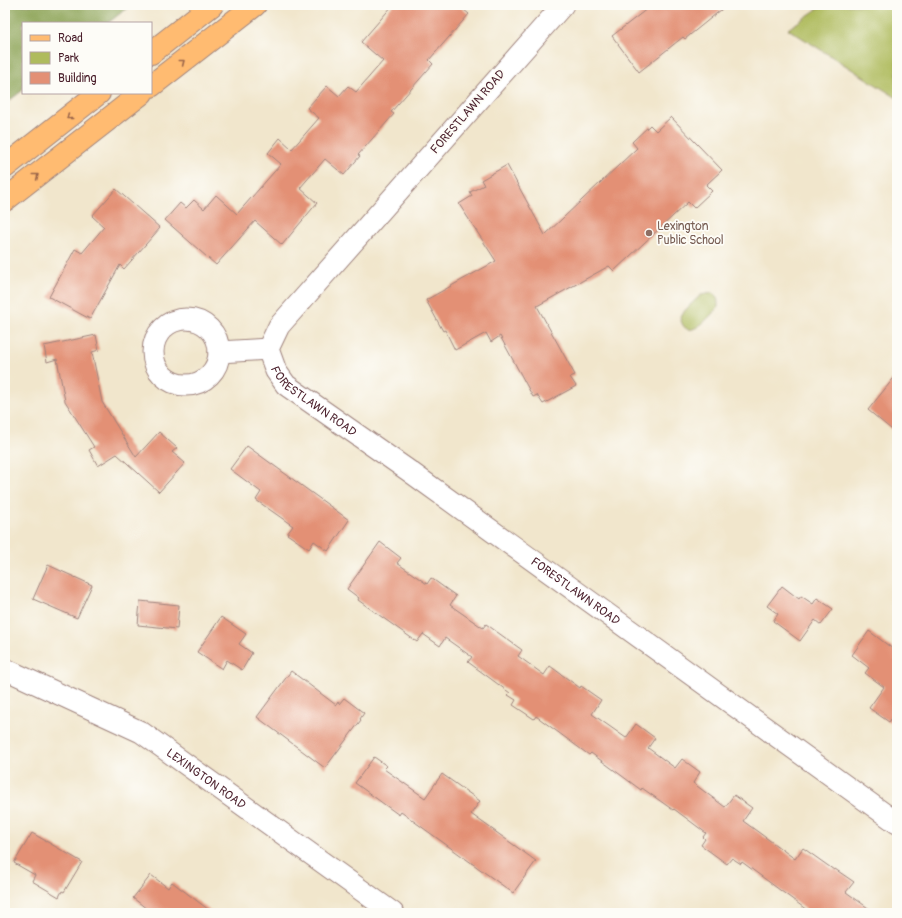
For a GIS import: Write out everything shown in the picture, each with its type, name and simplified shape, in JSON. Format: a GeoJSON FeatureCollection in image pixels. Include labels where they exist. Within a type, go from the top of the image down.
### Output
{"type":"FeatureCollection","features":[{"type":"Feature","properties":{"kind":"main road"},"geometry":{"type":"LineString","coordinates":[[152,52],[212,5]]}},
{"type":"Feature","properties":{"kind":"main road"},"geometry":{"type":"LineString","coordinates":[[152,85],[255,5]]}},
{"type":"Feature","properties":{"kind":"main road"},"geometry":{"type":"LineString","coordinates":[[5,167],[98,94]]}},
{"type":"Feature","properties":{"kind":"main road"},"geometry":{"type":"LineString","coordinates":[[5,200],[141,94]]}},
{"type":"Feature","properties":{"kind":"street","name":"FORESTLAWN ROAD"},"geometry":{"type":"LineString","coordinates":[[562,5],[279,326],[268,349],[276,371],[286,385],[409,471],[897,823]]}},
{"type":"Feature","properties":{"kind":"street","name":"FORESTLAWN ROAD"},"geometry":{"type":"LineString","coordinates":[[219,352],[268,349]]}},
{"type":"Feature","properties":{"kind":"street","name":"LEXINGTON ROAD"},"geometry":{"type":"LineString","coordinates":[[5,669],[141,732],[394,913]]}},
{"type":"Feature","properties":{"kind":"green space"},"geometry":{"type":"Polygon","coordinates":[[[5,5],[131,5],[109,22],[22,22],[22,91],[5,104],[5,5]]]}},
{"type":"Feature","properties":{"kind":"green space"},"geometry":{"type":"Polygon","coordinates":[[[823,5],[897,5],[897,98],[788,29],[823,5]]]}},
{"type":"Feature","properties":{"kind":"green space"},"geometry":{"type":"Polygon","coordinates":[[[712,293],[717,299],[718,307],[698,327],[687,329],[683,325],[680,316],[701,295],[712,293]]]}},
{"type":"Feature","properties":{"kind":"building"},"geometry":{"type":"Polygon","coordinates":[[[393,5],[458,5],[469,14],[429,60],[433,64],[391,112],[394,114],[358,155],[360,156],[344,175],[325,159],[300,188],[317,203],[282,245],[255,221],[216,265],[165,220],[180,203],[186,208],[194,200],[204,209],[216,195],[237,214],[281,164],[268,153],[280,138],[292,149],[319,118],[307,108],[327,86],[339,96],[348,86],[356,92],[383,61],[361,42],[393,5]]]}},
{"type":"Feature","properties":{"kind":"building"},"geometry":{"type":"Polygon","coordinates":[[[652,5],[727,5],[685,39],[683,37],[639,72],[612,36],[652,5]]]}},
{"type":"Feature","properties":{"kind":"building"},"geometry":{"type":"Polygon","coordinates":[[[671,117],[722,170],[706,185],[712,191],[694,208],[688,202],[614,271],[609,266],[537,306],[575,375],[570,377],[576,386],[543,404],[537,395],[533,397],[500,336],[491,342],[486,333],[455,350],[445,330],[443,331],[426,300],[496,261],[459,204],[472,196],[470,192],[484,185],[481,180],[507,165],[545,235],[637,148],[632,142],[650,125],[656,131],[671,117]]]}},
{"type":"Feature","properties":{"kind":"building"},"geometry":{"type":"Polygon","coordinates":[[[116,189],[160,228],[124,269],[120,265],[90,319],[49,297],[75,249],[82,253],[104,227],[92,216],[116,189]]]}},
{"type":"Feature","properties":{"kind":"building"},"geometry":{"type":"Polygon","coordinates":[[[96,335],[99,350],[92,352],[102,402],[136,457],[159,432],[177,448],[172,452],[185,463],[159,492],[117,454],[98,466],[89,450],[94,447],[65,401],[57,359],[47,362],[44,346],[96,335]]]}},
{"type":"Feature","properties":{"kind":"building"},"geometry":{"type":"Polygon","coordinates":[[[897,374],[897,434],[868,410],[897,374]]]}},
{"type":"Feature","properties":{"kind":"building"},"geometry":{"type":"Polygon","coordinates":[[[247,446],[349,520],[328,551],[314,541],[309,549],[287,534],[293,526],[256,500],[261,492],[230,469],[247,446]]]}},
{"type":"Feature","properties":{"kind":"building"},"geometry":{"type":"Polygon","coordinates":[[[380,542],[401,558],[397,563],[427,584],[431,578],[456,596],[450,605],[483,628],[486,624],[522,650],[518,656],[544,675],[550,666],[580,688],[581,686],[601,700],[592,714],[626,738],[636,724],[655,738],[648,748],[675,768],[682,759],[700,772],[693,783],[725,807],[734,795],[752,808],[743,821],[795,859],[803,848],[854,882],[846,892],[875,913],[811,913],[742,862],[741,864],[732,858],[727,864],[701,845],[705,839],[703,837],[706,833],[674,809],[673,810],[642,788],[641,790],[591,753],[589,755],[536,716],[534,719],[513,705],[516,700],[508,695],[510,693],[468,662],[472,657],[445,638],[440,646],[423,634],[417,642],[358,600],[359,598],[347,589],[380,542]]]}},
{"type":"Feature","properties":{"kind":"building"},"geometry":{"type":"Polygon","coordinates":[[[48,565],[92,585],[77,618],[33,599],[48,565]]]}},
{"type":"Feature","properties":{"kind":"building"},"geometry":{"type":"Polygon","coordinates":[[[782,586],[799,599],[801,596],[813,604],[817,598],[833,609],[821,625],[815,620],[800,641],[773,621],[778,614],[767,606],[782,586]]]}},
{"type":"Feature","properties":{"kind":"building"},"geometry":{"type":"Polygon","coordinates":[[[140,601],[179,605],[177,629],[138,625],[140,601]]]}},
{"type":"Feature","properties":{"kind":"building"},"geometry":{"type":"Polygon","coordinates":[[[221,617],[246,634],[239,644],[252,653],[242,670],[227,660],[222,669],[197,652],[221,617]]]}},
{"type":"Feature","properties":{"kind":"building"},"geometry":{"type":"Polygon","coordinates":[[[869,631],[897,652],[897,711],[889,722],[869,708],[884,687],[865,673],[869,668],[852,655],[869,631]]]}},
{"type":"Feature","properties":{"kind":"building"},"geometry":{"type":"Polygon","coordinates":[[[291,671],[336,705],[338,702],[339,704],[344,698],[364,713],[360,719],[361,720],[325,768],[257,717],[291,671]]]}},
{"type":"Feature","properties":{"kind":"building"},"geometry":{"type":"Polygon","coordinates":[[[374,757],[387,766],[384,769],[425,798],[442,774],[480,801],[471,814],[536,861],[513,893],[401,812],[399,815],[355,783],[374,757]]]}},
{"type":"Feature","properties":{"kind":"building"},"geometry":{"type":"Polygon","coordinates":[[[32,833],[82,862],[64,892],[62,891],[59,897],[32,881],[35,875],[14,863],[32,833]]]}},
{"type":"Feature","properties":{"kind":"building"},"geometry":{"type":"Polygon","coordinates":[[[151,875],[168,888],[172,882],[213,913],[152,913],[133,898],[151,875]]]}},
{"type":"Feature","properties":{"kind":"place","name":"Lexington Public School"},"geometry":{"type":"Point","coordinates":[649,233]}}]}
